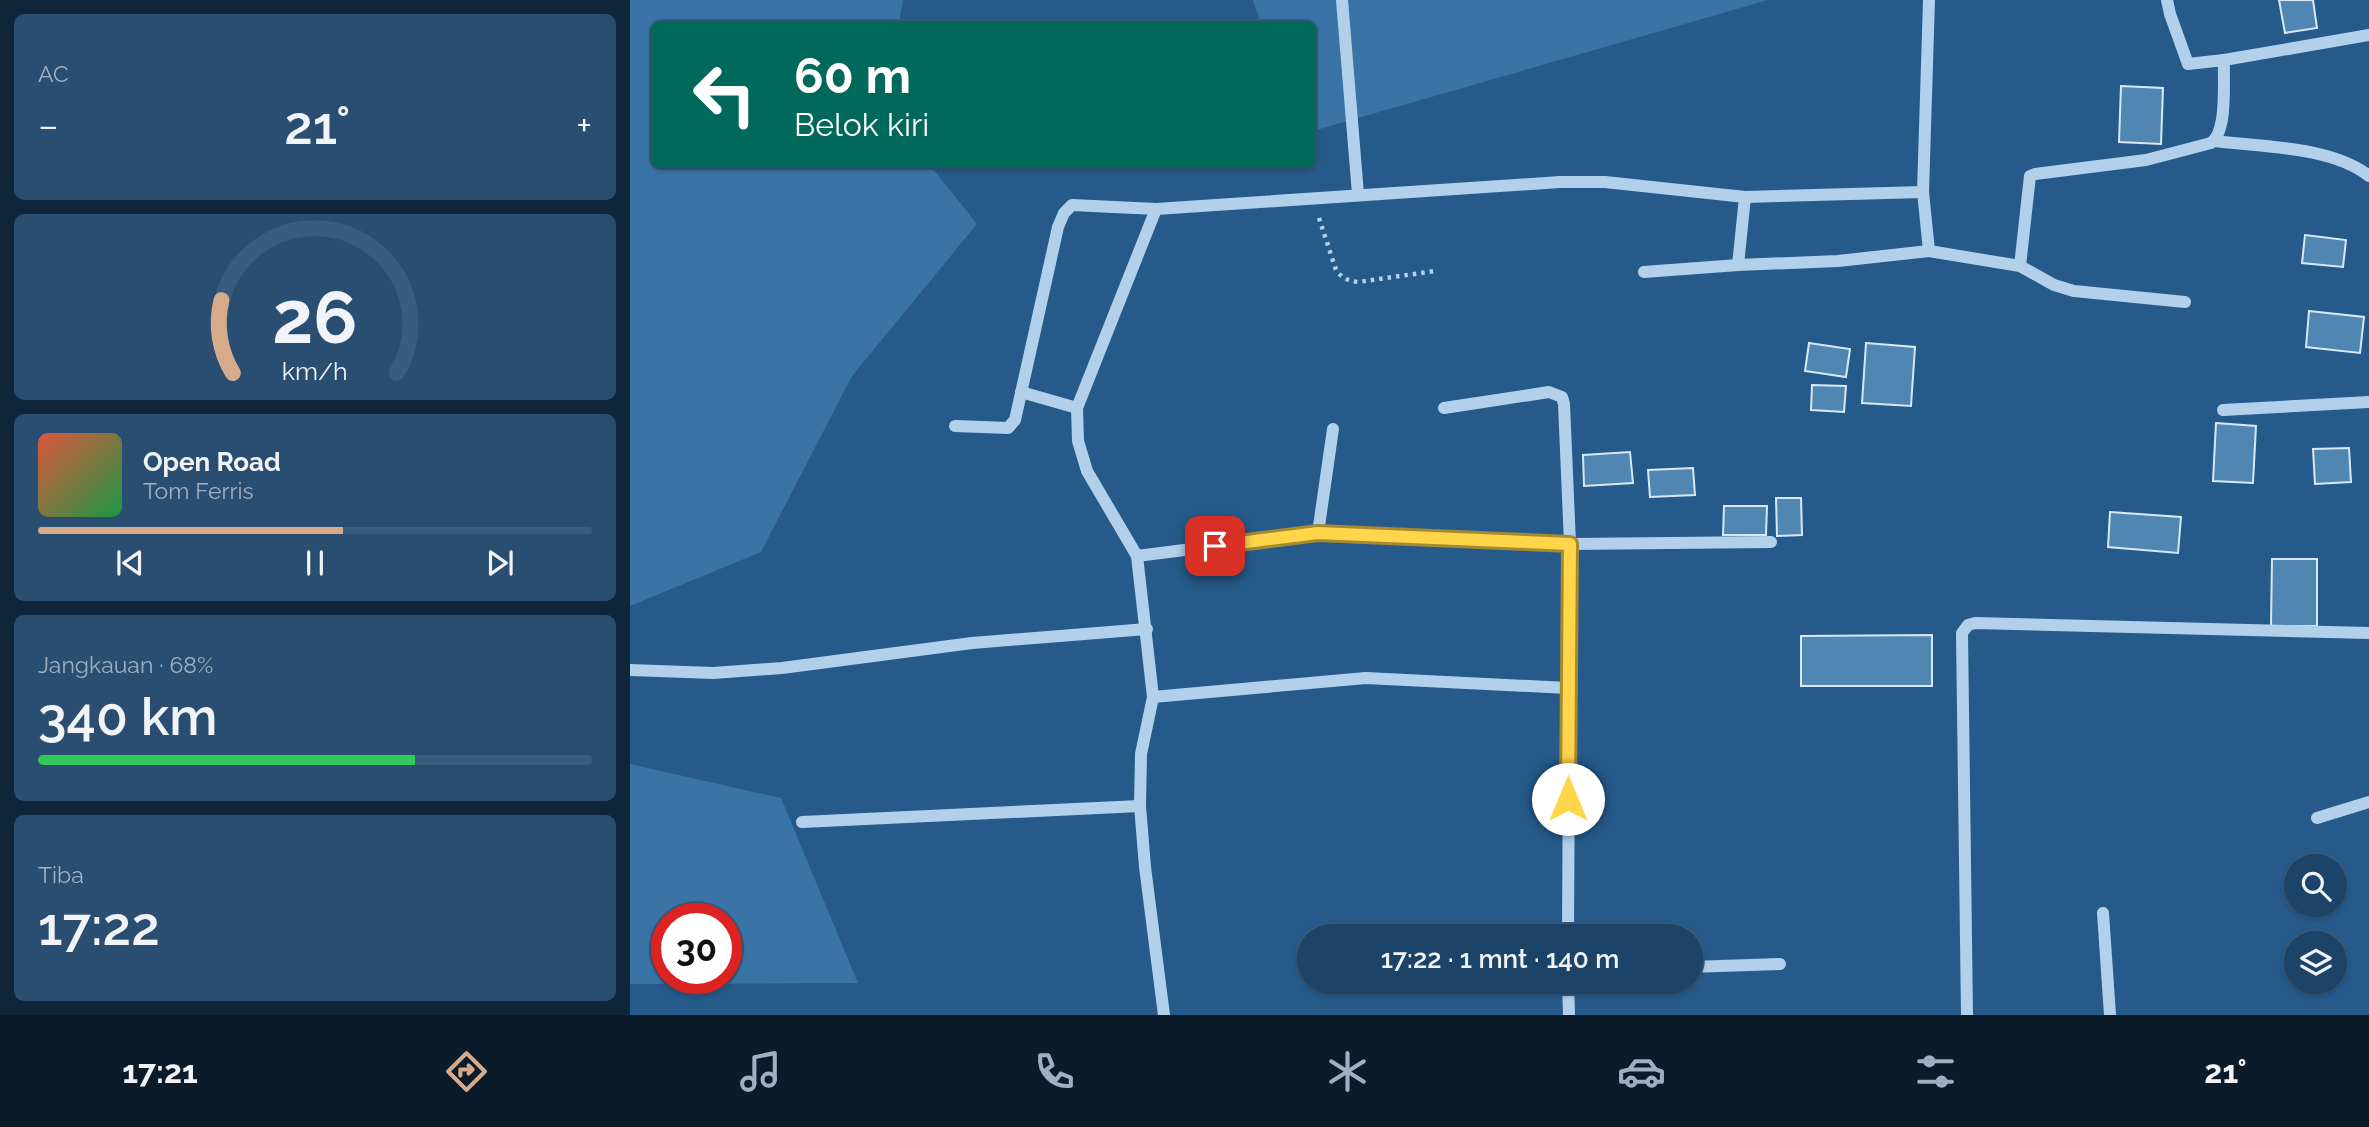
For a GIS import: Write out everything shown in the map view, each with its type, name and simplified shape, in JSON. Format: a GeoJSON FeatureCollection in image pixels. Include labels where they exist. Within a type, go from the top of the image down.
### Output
{"type":"FeatureCollection","features":[{"type":"Feature","properties":{"kind":"street"},"geometry":{"type":"LineString","coordinates":[[1342,0],[1358,194]]}},
{"type":"Feature","properties":{"kind":"street"},"geometry":{"type":"LineString","coordinates":[[1929,0],[1923,192],[1929,251]]}},
{"type":"Feature","properties":{"kind":"street"},"geometry":{"type":"LineString","coordinates":[[2167,0],[2188,64],[2369,35]]}},
{"type":"Feature","properties":{"kind":"street"},"geometry":{"type":"LineString","coordinates":[[2215,141],[2221,127],[2224,60]]}},
{"type":"Feature","properties":{"kind":"street"},"geometry":{"type":"LineString","coordinates":[[2020,266],[2030,176],[2035,174],[2146,160],[2215,141],[2327,157],[2361,170],[2369,176]]}},
{"type":"Feature","properties":{"kind":"street"},"geometry":{"type":"LineString","coordinates":[[955,426],[1008,428],[1015,420],[1058,227],[1064,213],[1072,205],[1156,209],[1358,194],[1605,182],[1745,197],[1923,192]]}},
{"type":"Feature","properties":{"kind":"street"},"geometry":{"type":"LineString","coordinates":[[1738,265],[1745,197]]}},
{"type":"Feature","properties":{"kind":"street"},"geometry":{"type":"LineString","coordinates":[[1156,209],[1077,408],[1077,441],[1087,471],[1137,555],[1153,697],[1141,754],[1140,806],[1164,1015]]}},
{"type":"Feature","properties":{"kind":"street"},"geometry":{"type":"LineString","coordinates":[[1644,272],[1838,261],[1929,251],[2020,266],[2054,285],[2074,291],[2185,302]]}},
{"type":"Feature","properties":{"kind":"street"},"geometry":{"type":"LineString","coordinates":[[1021,392],[1077,408]]}},
{"type":"Feature","properties":{"kind":"street"},"geometry":{"type":"LineString","coordinates":[[1444,408],[1549,392],[1562,397],[1564,404],[1570,544],[1568,924]]}},
{"type":"Feature","properties":{"kind":"street"},"geometry":{"type":"LineString","coordinates":[[2223,410],[2369,402]]}},
{"type":"Feature","properties":{"kind":"street"},"geometry":{"type":"LineString","coordinates":[[1318,533],[1333,429]]}},
{"type":"Feature","properties":{"kind":"street"},"geometry":{"type":"LineString","coordinates":[[1137,555],[1318,533],[1570,544],[1771,542]]}},
{"type":"Feature","properties":{"kind":"street"},"geometry":{"type":"LineString","coordinates":[[1967,1015],[1962,633],[1965,628],[1975,623],[2369,633]]}},
{"type":"Feature","properties":{"kind":"street"},"geometry":{"type":"LineString","coordinates":[[630,670],[727,672],[782,668],[972,643],[1147,629]]}},
{"type":"Feature","properties":{"kind":"street"},"geometry":{"type":"LineString","coordinates":[[1153,697],[1366,678],[1568,688]]}},
{"type":"Feature","properties":{"kind":"street"},"geometry":{"type":"LineString","coordinates":[[2317,818],[2369,802]]}},
{"type":"Feature","properties":{"kind":"street"},"geometry":{"type":"LineString","coordinates":[[802,822],[1140,806]]}},
{"type":"Feature","properties":{"kind":"street"},"geometry":{"type":"LineString","coordinates":[[2103,913],[2110,1015]]}},
{"type":"Feature","properties":{"kind":"street"},"geometry":{"type":"LineString","coordinates":[[1703,967],[1780,964]]}},
{"type":"Feature","properties":{"kind":"street"},"geometry":{"type":"LineString","coordinates":[[1568,994],[1569,1015]]}},
{"type":"Feature","properties":{"kind":"path"},"geometry":{"type":"LineString","coordinates":[[1312,198],[1340,276],[1359,282],[1435,271]]}},
{"type":"Feature","properties":{"kind":"shaded area"},"geometry":{"type":"Polygon","coordinates":[[[630,0],[903,0],[900,21],[651,21],[651,168],[932,168],[977,224],[852,376],[761,552],[630,606],[630,0]]]}},
{"type":"Feature","properties":{"kind":"shaded area"},"geometry":{"type":"Polygon","coordinates":[[[1253,0],[1768,0],[1316,130],[1316,21],[1260,21],[1253,0]]]}},
{"type":"Feature","properties":{"kind":"shaded area"},"geometry":{"type":"Polygon","coordinates":[[[630,764],[781,798],[858,983],[742,984],[742,903],[651,903],[651,984],[630,984],[630,764]]]}},
{"type":"Feature","properties":{"kind":"building"},"geometry":{"type":"Polygon","coordinates":[[[2279,0],[2313,0],[2317,28],[2285,33],[2279,0]]]}},
{"type":"Feature","properties":{"kind":"building"},"geometry":{"type":"Polygon","coordinates":[[[2121,86],[2163,88],[2161,144],[2119,142],[2121,86]]]}},
{"type":"Feature","properties":{"kind":"building"},"geometry":{"type":"Polygon","coordinates":[[[2305,235],[2346,240],[2343,267],[2302,263],[2305,235]]]}},
{"type":"Feature","properties":{"kind":"building"},"geometry":{"type":"Polygon","coordinates":[[[2309,311],[2364,317],[2360,353],[2306,347],[2309,311]]]}},
{"type":"Feature","properties":{"kind":"building"},"geometry":{"type":"Polygon","coordinates":[[[1809,343],[1850,349],[1846,377],[1805,371],[1809,343]]]}},
{"type":"Feature","properties":{"kind":"building"},"geometry":{"type":"Polygon","coordinates":[[[1866,343],[1915,347],[1911,406],[1862,403],[1866,343]]]}},
{"type":"Feature","properties":{"kind":"building"},"geometry":{"type":"Polygon","coordinates":[[[1812,385],[1846,386],[1844,412],[1811,410],[1812,385]]]}},
{"type":"Feature","properties":{"kind":"building"},"geometry":{"type":"Polygon","coordinates":[[[2216,423],[2256,426],[2253,483],[2213,481],[2216,423]]]}},
{"type":"Feature","properties":{"kind":"building"},"geometry":{"type":"Polygon","coordinates":[[[2349,448],[2351,482],[2315,484],[2313,449],[2349,448]]]}},
{"type":"Feature","properties":{"kind":"building"},"geometry":{"type":"Polygon","coordinates":[[[1630,452],[1633,483],[1584,486],[1583,455],[1630,452]]]}},
{"type":"Feature","properties":{"kind":"building"},"geometry":{"type":"Polygon","coordinates":[[[1693,468],[1695,495],[1650,497],[1648,470],[1693,468]]]}},
{"type":"Feature","properties":{"kind":"building"},"geometry":{"type":"Polygon","coordinates":[[[1776,498],[1801,498],[1802,535],[1777,536],[1776,498]]]}},
{"type":"Feature","properties":{"kind":"building"},"geometry":{"type":"Polygon","coordinates":[[[1724,506],[1767,506],[1766,535],[1723,535],[1724,506]]]}},
{"type":"Feature","properties":{"kind":"building"},"geometry":{"type":"Polygon","coordinates":[[[2110,512],[2181,517],[2178,553],[2108,547],[2110,512]]]}},
{"type":"Feature","properties":{"kind":"building"},"geometry":{"type":"Polygon","coordinates":[[[2272,559],[2317,559],[2317,626],[2271,626],[2272,559]]]}},
{"type":"Feature","properties":{"kind":"building"},"geometry":{"type":"Polygon","coordinates":[[[1932,635],[1932,686],[1801,686],[1801,636],[1932,635]]]}},
{"type":"Feature","properties":{"kind":"route"},"geometry":{"type":"LineString","coordinates":[[1215,546],[1318,533],[1570,544],[1568,799]]}}]}
